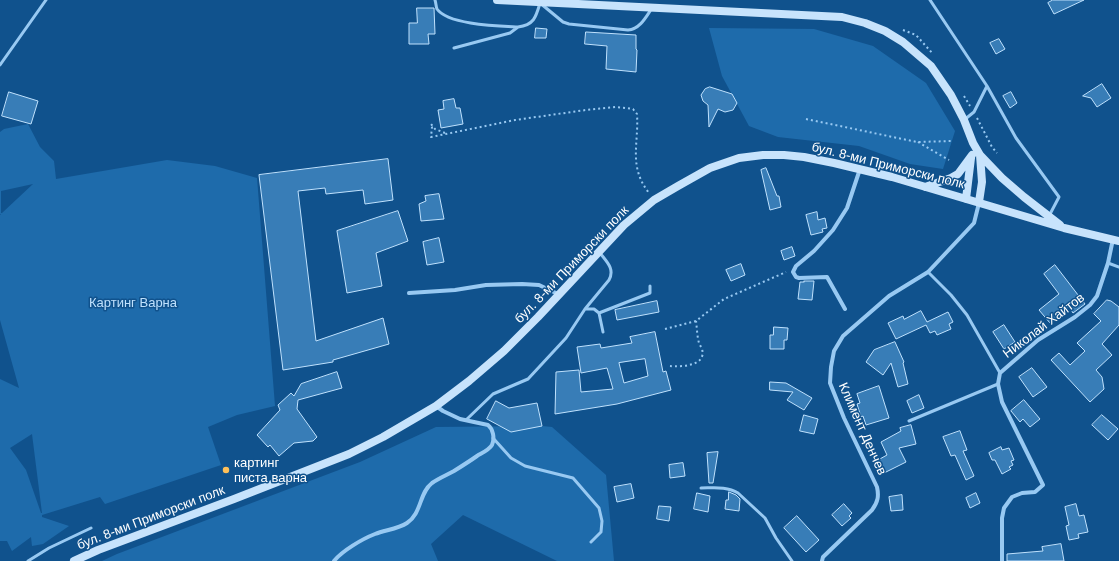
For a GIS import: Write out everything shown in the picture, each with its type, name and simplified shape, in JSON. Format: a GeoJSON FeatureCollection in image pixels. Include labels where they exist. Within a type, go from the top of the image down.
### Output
{"type":"FeatureCollection","features":[{"type":"Feature","properties":{"kind":"street"},"geometry":{"type":"LineString","coordinates":[[497,0],[842,18],[865,23],[885,31],[903,42],[931,66],[951,95],[974,143],[982,182],[979,202]]}},
{"type":"Feature","properties":{"kind":"street","name":"бул. 8-ми Приморски полк"},"geometry":{"type":"LineString","coordinates":[[74,561],[98,550],[349,454],[383,437],[436,406],[469,381],[504,351],[624,225],[654,200],[710,168],[739,158],[763,155],[804,157],[860,169],[979,202],[1064,228],[1116,240]]}},
{"type":"Feature","properties":{"kind":"street"},"geometry":{"type":"LineString","coordinates":[[976,155],[1024,197],[1064,228]]}},
{"type":"Feature","properties":{"kind":"street"},"geometry":{"type":"LineString","coordinates":[[925,187],[958,174],[976,155]]}},
{"type":"Feature","properties":{"kind":"street"},"geometry":{"type":"LineString","coordinates":[[966,199],[976,155]]}},
{"type":"Feature","properties":{"kind":"street"},"geometry":{"type":"LineString","coordinates":[[845,309],[826,277],[799,278],[796,277],[793,272],[796,266],[814,251],[833,230],[847,208],[860,169]]}},
{"type":"Feature","properties":{"kind":"street","name":"Климент Денчев"},"geometry":{"type":"LineString","coordinates":[[822,561],[823,557],[872,510],[877,503],[879,495],[877,487],[844,418],[830,383],[834,351],[843,336],[888,296],[928,272],[974,223],[979,202]]}},
{"type":"Feature","properties":{"kind":"street","name":"Николай Хайтов"},"geometry":{"type":"LineString","coordinates":[[1002,561],[1002,518],[1004,508],[1012,497],[1022,493],[1035,492],[1043,486],[1034,464],[1002,402],[998,384],[1000,373],[1038,340],[1075,317],[1090,305],[1096,296],[1116,240]]}},
{"type":"Feature","properties":{"kind":"street"},"geometry":{"type":"LineString","coordinates":[[410,293],[455,290],[486,285],[539,284],[558,294]]}},
{"type":"Feature","properties":{"kind":"street"},"geometry":{"type":"LineString","coordinates":[[334,561],[357,543],[405,524],[413,519],[419,508],[424,492],[432,483],[456,470],[492,445],[494,438],[491,427],[460,419],[448,414],[436,406]]}},
{"type":"Feature","properties":{"kind":"lane"},"geometry":{"type":"LineString","coordinates":[[0,65],[46,0]]}},
{"type":"Feature","properties":{"kind":"lane"},"geometry":{"type":"LineString","coordinates":[[435,0],[436,8],[441,13],[452,18],[466,22],[518,27],[525,26],[532,22],[537,15],[540,3],[563,22],[569,24],[628,30],[638,27],[652,8]]}},
{"type":"Feature","properties":{"kind":"lane"},"geometry":{"type":"LineString","coordinates":[[930,0],[987,86],[1016,138],[1059,197],[1049,216]]}},
{"type":"Feature","properties":{"kind":"lane"},"geometry":{"type":"LineString","coordinates":[[454,48],[510,33],[518,27]]}},
{"type":"Feature","properties":{"kind":"lane"},"geometry":{"type":"LineString","coordinates":[[964,120],[974,112],[987,86]]}},
{"type":"Feature","properties":{"kind":"lane"},"geometry":{"type":"LineString","coordinates":[[466,420],[494,394],[528,379],[566,338],[585,308],[610,280],[612,273],[610,266],[599,252]]}},
{"type":"Feature","properties":{"kind":"lane"},"geometry":{"type":"LineString","coordinates":[[1108,263],[1119,267]]}},
{"type":"Feature","properties":{"kind":"lane"},"geometry":{"type":"LineString","coordinates":[[928,272],[951,295],[967,315],[1000,373]]}},
{"type":"Feature","properties":{"kind":"lane"},"geometry":{"type":"LineString","coordinates":[[600,313],[650,293],[650,286]]}},
{"type":"Feature","properties":{"kind":"lane"},"geometry":{"type":"LineString","coordinates":[[585,308],[594,309],[600,313],[603,332]]}},
{"type":"Feature","properties":{"kind":"lane"},"geometry":{"type":"LineString","coordinates":[[909,421],[998,384]]}},
{"type":"Feature","properties":{"kind":"lane"},"geometry":{"type":"LineString","coordinates":[[494,438],[511,458],[525,466],[573,478],[599,508],[602,521],[601,532],[591,542]]}},
{"type":"Feature","properties":{"kind":"lane"},"geometry":{"type":"LineString","coordinates":[[701,488],[728,489],[738,492],[764,518],[792,561]]}},
{"type":"Feature","properties":{"kind":"lane"},"geometry":{"type":"LineString","coordinates":[[28,561],[49,548],[91,528]]}},
{"type":"Feature","properties":{"kind":"path"},"geometry":{"type":"LineString","coordinates":[[902,29],[916,35],[935,56]]}},
{"type":"Feature","properties":{"kind":"path"},"geometry":{"type":"LineString","coordinates":[[962,93],[974,112],[992,147],[997,153]]}},
{"type":"Feature","properties":{"kind":"path"},"geometry":{"type":"LineString","coordinates":[[445,134],[435,129],[431,124],[431,137],[515,120],[586,110],[616,108],[633,110],[637,114],[635,147],[639,176],[644,187],[654,200]]}},
{"type":"Feature","properties":{"kind":"path"},"geometry":{"type":"LineString","coordinates":[[806,119],[917,142],[953,141]]}},
{"type":"Feature","properties":{"kind":"path"},"geometry":{"type":"LineString","coordinates":[[917,142],[949,160]]}},
{"type":"Feature","properties":{"kind":"path"},"geometry":{"type":"LineString","coordinates":[[665,329],[696,321],[724,299],[784,272],[793,272]]}},
{"type":"Feature","properties":{"kind":"path"},"geometry":{"type":"LineString","coordinates":[[670,366],[680,367],[693,364],[699,360],[702,355],[696,321]]}},
{"type":"Feature","properties":{"kind":"green space"},"geometry":{"type":"Polygon","coordinates":[[[709,28],[814,29],[873,46],[926,83],[955,131],[943,169],[910,164],[859,146],[778,137],[749,126],[722,76],[709,28]]]}},
{"type":"Feature","properties":{"kind":"green space","name":"Картинг Варна"},"geometry":{"type":"Polygon","coordinates":[[[28,124],[40,147],[54,161],[56,179],[167,160],[215,166],[257,178],[275,406],[237,415],[208,427],[221,465],[105,504],[100,497],[42,515],[42,517],[69,526],[43,544],[32,546],[31,537],[12,551],[7,541],[0,541],[0,379],[19,388],[0,320],[0,132],[4,129],[28,124]],[[33,184],[1,191],[1,213],[2,213],[33,184]],[[32,434],[10,448],[26,470],[42,513],[32,434]]]}},
{"type":"Feature","properties":{"kind":"green space"},"geometry":{"type":"Polygon","coordinates":[[[436,427],[552,427],[606,475],[614,561],[557,561],[463,515],[431,544],[438,561],[102,561],[360,462],[436,427]]]}},
{"type":"Feature","properties":{"kind":"building"},"geometry":{"type":"Polygon","coordinates":[[[1053,0],[1084,0],[1054,14],[1048,3],[1053,0]]]}},
{"type":"Feature","properties":{"kind":"building"},"geometry":{"type":"Polygon","coordinates":[[[417,8],[434,8],[435,34],[428,34],[429,44],[409,44],[409,23],[417,23],[417,8]]]}},
{"type":"Feature","properties":{"kind":"building"},"geometry":{"type":"Polygon","coordinates":[[[536,28],[547,29],[546,38],[535,38],[536,28]]]}},
{"type":"Feature","properties":{"kind":"building"},"geometry":{"type":"Polygon","coordinates":[[[586,32],[636,35],[636,72],[606,69],[607,46],[585,44],[586,32]]]}},
{"type":"Feature","properties":{"kind":"building"},"geometry":{"type":"Polygon","coordinates":[[[999,39],[1005,49],[996,54],[990,43],[999,39]]]}},
{"type":"Feature","properties":{"kind":"building"},"geometry":{"type":"Polygon","coordinates":[[[1102,84],[1111,98],[1097,107],[1091,98],[1083,96],[1102,84]]]}},
{"type":"Feature","properties":{"kind":"building"},"geometry":{"type":"Polygon","coordinates":[[[710,87],[732,94],[737,103],[733,110],[725,112],[718,109],[709,127],[708,105],[703,101],[701,95],[705,89],[710,87]]]}},
{"type":"Feature","properties":{"kind":"building"},"geometry":{"type":"Polygon","coordinates":[[[9,92],[38,101],[31,124],[2,116],[9,92]]]}},
{"type":"Feature","properties":{"kind":"building"},"geometry":{"type":"Polygon","coordinates":[[[1011,92],[1017,103],[1010,108],[1003,96],[1011,92]]]}},
{"type":"Feature","properties":{"kind":"building"},"geometry":{"type":"Polygon","coordinates":[[[454,99],[456,108],[460,108],[463,124],[441,128],[438,110],[444,109],[443,101],[454,99]]]}},
{"type":"Feature","properties":{"kind":"building"},"geometry":{"type":"Polygon","coordinates":[[[388,159],[393,200],[365,204],[363,190],[326,194],[325,188],[298,191],[316,341],[383,318],[389,344],[333,360],[333,362],[283,370],[259,175],[388,159]]]}},
{"type":"Feature","properties":{"kind":"building"},"geometry":{"type":"Polygon","coordinates":[[[766,168],[777,196],[779,196],[781,207],[770,210],[761,170],[766,168]]]}},
{"type":"Feature","properties":{"kind":"building"},"geometry":{"type":"Polygon","coordinates":[[[439,194],[444,219],[421,221],[419,204],[426,201],[425,196],[439,194]]]}},
{"type":"Feature","properties":{"kind":"building"},"geometry":{"type":"Polygon","coordinates":[[[398,211],[408,241],[376,253],[382,286],[347,293],[337,231],[398,211]]]}},
{"type":"Feature","properties":{"kind":"building"},"geometry":{"type":"Polygon","coordinates":[[[817,212],[818,220],[825,218],[827,228],[822,229],[823,232],[811,235],[806,215],[817,212]]]}},
{"type":"Feature","properties":{"kind":"building"},"geometry":{"type":"Polygon","coordinates":[[[439,238],[444,262],[427,265],[423,242],[439,238]]]}},
{"type":"Feature","properties":{"kind":"building"},"geometry":{"type":"Polygon","coordinates":[[[792,247],[795,256],[784,260],[781,251],[792,247]]]}},
{"type":"Feature","properties":{"kind":"building"},"geometry":{"type":"Polygon","coordinates":[[[741,264],[745,275],[731,281],[726,270],[741,264]]]}},
{"type":"Feature","properties":{"kind":"building"},"geometry":{"type":"Polygon","coordinates":[[[1055,265],[1085,304],[1073,313],[1069,307],[1050,323],[1039,310],[1059,294],[1044,274],[1055,265]]]}},
{"type":"Feature","properties":{"kind":"building"},"geometry":{"type":"Polygon","coordinates":[[[814,281],[812,300],[798,299],[800,282],[814,281]]]}},
{"type":"Feature","properties":{"kind":"building"},"geometry":{"type":"Polygon","coordinates":[[[1107,300],[1119,307],[1119,325],[1102,344],[1112,355],[1096,370],[1102,377],[1104,389],[1090,402],[1051,360],[1059,353],[1070,365],[1085,351],[1077,343],[1101,321],[1094,314],[1107,300]]]}},
{"type":"Feature","properties":{"kind":"building"},"geometry":{"type":"Polygon","coordinates":[[[657,301],[659,312],[617,320],[615,310],[657,301]]]}},
{"type":"Feature","properties":{"kind":"building"},"geometry":{"type":"Polygon","coordinates":[[[921,311],[927,322],[948,312],[953,322],[949,324],[951,329],[937,335],[935,331],[930,333],[926,325],[896,339],[888,323],[903,316],[904,319],[921,311]]]}},
{"type":"Feature","properties":{"kind":"building"},"geometry":{"type":"Polygon","coordinates":[[[1004,325],[1015,342],[1004,349],[993,332],[1004,325]]]}},
{"type":"Feature","properties":{"kind":"building"},"geometry":{"type":"Polygon","coordinates":[[[774,327],[788,328],[787,340],[784,340],[784,349],[770,349],[770,335],[773,335],[774,327]]]}},
{"type":"Feature","properties":{"kind":"building"},"geometry":{"type":"Polygon","coordinates":[[[655,332],[663,372],[666,371],[671,390],[617,404],[555,414],[556,372],[579,370],[581,392],[613,389],[607,368],[581,373],[577,347],[600,344],[601,348],[632,343],[630,337],[655,332]],[[645,359],[619,363],[624,383],[648,376],[645,359]]]}},
{"type":"Feature","properties":{"kind":"building"},"geometry":{"type":"Polygon","coordinates":[[[895,342],[904,362],[908,384],[898,387],[891,363],[883,375],[866,362],[874,350],[895,342]]]}},
{"type":"Feature","properties":{"kind":"building"},"geometry":{"type":"Polygon","coordinates":[[[1032,368],[1047,387],[1033,397],[1019,377],[1032,368]]]}},
{"type":"Feature","properties":{"kind":"building"},"geometry":{"type":"Polygon","coordinates":[[[337,372],[342,388],[298,400],[297,409],[317,437],[313,441],[294,443],[279,456],[270,445],[268,447],[257,435],[280,410],[278,405],[291,393],[294,396],[301,384],[337,372]]]}},
{"type":"Feature","properties":{"kind":"building"},"geometry":{"type":"Polygon","coordinates":[[[770,382],[786,383],[812,398],[804,410],[787,400],[793,392],[770,390],[770,382]]]}},
{"type":"Feature","properties":{"kind":"building"},"geometry":{"type":"Polygon","coordinates":[[[879,386],[889,418],[866,425],[863,416],[861,417],[857,404],[860,403],[857,394],[879,386]]]}},
{"type":"Feature","properties":{"kind":"building"},"geometry":{"type":"Polygon","coordinates":[[[919,395],[924,408],[912,413],[907,401],[919,395]]]}},
{"type":"Feature","properties":{"kind":"building"},"geometry":{"type":"Polygon","coordinates":[[[1024,400],[1040,419],[1030,427],[1023,419],[1020,422],[1011,411],[1024,400]]]}},
{"type":"Feature","properties":{"kind":"building"},"geometry":{"type":"Polygon","coordinates":[[[496,401],[509,408],[537,403],[542,426],[511,432],[487,419],[496,401]]]}},
{"type":"Feature","properties":{"kind":"building"},"geometry":{"type":"Polygon","coordinates":[[[804,415],[818,419],[814,434],[800,431],[804,415]]]}},
{"type":"Feature","properties":{"kind":"building"},"geometry":{"type":"Polygon","coordinates":[[[1102,415],[1118,429],[1108,440],[1092,425],[1102,415]]]}},
{"type":"Feature","properties":{"kind":"building"},"geometry":{"type":"Polygon","coordinates":[[[911,425],[916,444],[899,448],[906,462],[884,473],[878,460],[887,455],[881,442],[901,431],[900,428],[911,425]]]}},
{"type":"Feature","properties":{"kind":"building"},"geometry":{"type":"Polygon","coordinates":[[[960,431],[967,450],[963,451],[974,476],[966,480],[955,455],[951,456],[943,437],[960,431]]]}},
{"type":"Feature","properties":{"kind":"building"},"geometry":{"type":"Polygon","coordinates":[[[1001,447],[1002,450],[1009,448],[1014,460],[1011,461],[1013,465],[1009,467],[1011,469],[1002,474],[995,460],[992,460],[989,453],[1001,447]]]}},
{"type":"Feature","properties":{"kind":"building"},"geometry":{"type":"Polygon","coordinates":[[[718,452],[713,483],[709,483],[707,453],[718,452]]]}},
{"type":"Feature","properties":{"kind":"building"},"geometry":{"type":"Polygon","coordinates":[[[683,463],[685,476],[670,478],[669,465],[683,463]]]}},
{"type":"Feature","properties":{"kind":"building"},"geometry":{"type":"Polygon","coordinates":[[[631,484],[634,498],[617,502],[614,487],[631,484]]]}},
{"type":"Feature","properties":{"kind":"building"},"geometry":{"type":"Polygon","coordinates":[[[729,492],[736,495],[740,499],[739,511],[725,509],[729,492]]]}},
{"type":"Feature","properties":{"kind":"building"},"geometry":{"type":"Polygon","coordinates":[[[697,493],[710,496],[708,512],[694,509],[697,493]]]}},
{"type":"Feature","properties":{"kind":"building"},"geometry":{"type":"Polygon","coordinates":[[[976,493],[980,503],[970,508],[966,498],[976,493]]]}},
{"type":"Feature","properties":{"kind":"building"},"geometry":{"type":"Polygon","coordinates":[[[902,495],[903,510],[891,511],[889,497],[902,495]]]}},
{"type":"Feature","properties":{"kind":"building"},"geometry":{"type":"Polygon","coordinates":[[[844,504],[852,513],[849,516],[851,518],[842,526],[832,515],[844,504]]]}},
{"type":"Feature","properties":{"kind":"building"},"geometry":{"type":"Polygon","coordinates":[[[1076,504],[1079,516],[1084,515],[1088,532],[1078,534],[1079,538],[1069,540],[1066,526],[1069,525],[1065,507],[1076,504]]]}},
{"type":"Feature","properties":{"kind":"building"},"geometry":{"type":"Polygon","coordinates":[[[659,506],[671,507],[669,521],[657,519],[659,506]]]}},
{"type":"Feature","properties":{"kind":"building"},"geometry":{"type":"Polygon","coordinates":[[[797,516],[819,540],[806,552],[784,528],[797,516]]]}},
{"type":"Feature","properties":{"kind":"building"},"geometry":{"type":"Polygon","coordinates":[[[1061,544],[1064,561],[1007,561],[1007,554],[1043,551],[1042,547],[1061,544]]]}},
{"type":"Feature","properties":{"kind":"place","name":"картинг писта варна"},"geometry":{"type":"Point","coordinates":[226,470]}}]}
